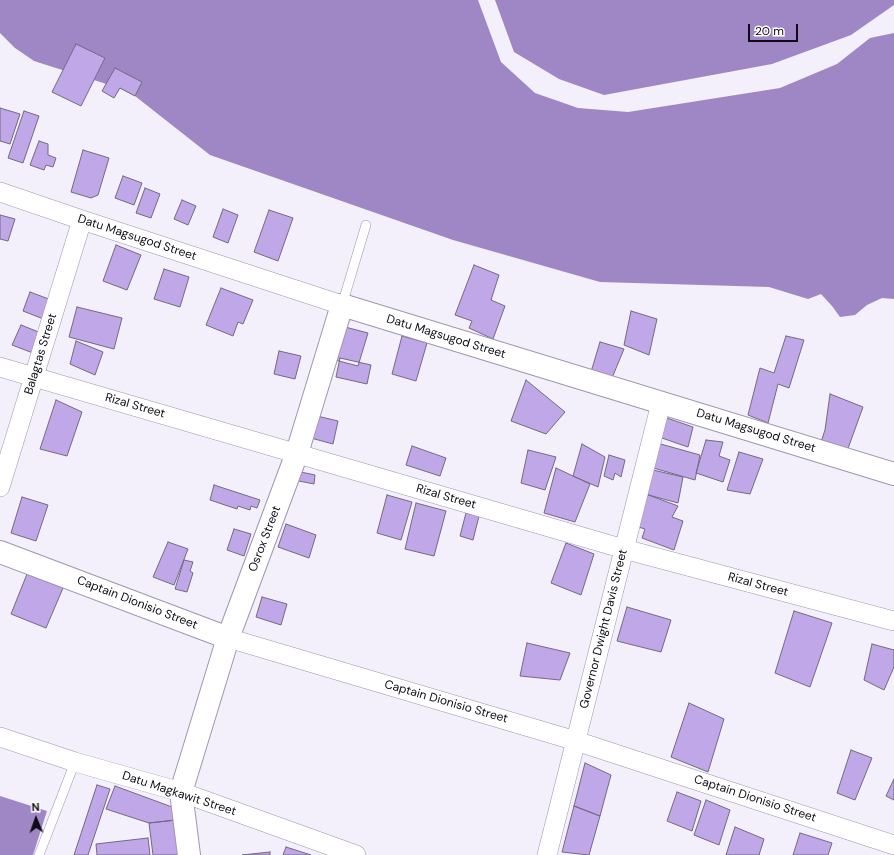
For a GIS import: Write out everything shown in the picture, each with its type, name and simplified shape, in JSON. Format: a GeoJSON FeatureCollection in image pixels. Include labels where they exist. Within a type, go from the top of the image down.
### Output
{"type":"FeatureCollection","features":[{"type":"Feature","properties":{"kind":"street","name":"Datu Magsugod Street"},"geometry":{"type":"LineString","coordinates":[[0,192],[342,305],[894,474]]}},
{"type":"Feature","properties":{"kind":"street","name":"Balagtas Street"},"geometry":{"type":"LineString","coordinates":[[0,487],[82,220]]}},
{"type":"Feature","properties":{"kind":"street","name":"Osrox Street"},"geometry":{"type":"LineString","coordinates":[[189,855],[181,792],[228,638],[297,453],[342,305]]}},
{"type":"Feature","properties":{"kind":"street","name":"Rizal Street"},"geometry":{"type":"LineString","coordinates":[[0,367],[624,549],[894,621]]}},
{"type":"Feature","properties":{"kind":"street","name":"Governor Dwight Davis Street"},"geometry":{"type":"LineString","coordinates":[[547,855],[661,402]]}},
{"type":"Feature","properties":{"kind":"street","name":"Captain Dionisio Street"},"geometry":{"type":"LineString","coordinates":[[0,552],[228,638],[576,740],[894,845]]}},
{"type":"Feature","properties":{"kind":"street","name":"Datu Magkawit Street"},"geometry":{"type":"LineString","coordinates":[[0,737],[75,762],[181,792],[356,855]]}},
{"type":"Feature","properties":{"kind":"lane","name":"Osrox Street"},"geometry":{"type":"LineString","coordinates":[[342,305],[366,225]]}},
{"type":"Feature","properties":{"kind":"lane"},"geometry":{"type":"LineString","coordinates":[[39,855],[75,762]]}},
{"type":"Feature","properties":{"kind":"shaded area"},"geometry":{"type":"Polygon","coordinates":[[[0,0],[478,0],[501,62],[535,93],[578,108],[628,112],[780,88],[837,64],[870,38],[894,33],[894,299],[882,298],[867,305],[855,315],[840,317],[821,294],[808,299],[769,287],[600,282],[453,240],[210,155],[135,96],[119,88],[34,61],[15,48],[0,33],[0,0]]]}},
{"type":"Feature","properties":{"kind":"shaded area"},"geometry":{"type":"Polygon","coordinates":[[[495,0],[894,0],[894,5],[851,35],[772,64],[604,95],[559,79],[514,52],[495,0]]]}},
{"type":"Feature","properties":{"kind":"shaded area"},"geometry":{"type":"Polygon","coordinates":[[[0,796],[47,811],[33,855],[0,855],[0,796]]]}},
{"type":"Feature","properties":{"kind":"building"},"geometry":{"type":"Polygon","coordinates":[[[76,44],[105,58],[81,106],[52,92],[76,44]]]}},
{"type":"Feature","properties":{"kind":"building"},"geometry":{"type":"Polygon","coordinates":[[[115,68],[142,82],[135,96],[120,88],[114,98],[102,91],[115,68]]]}},
{"type":"Feature","properties":{"kind":"building"},"geometry":{"type":"Polygon","coordinates":[[[0,108],[20,114],[10,144],[0,141],[0,108]]]}},
{"type":"Feature","properties":{"kind":"building"},"geometry":{"type":"Polygon","coordinates":[[[24,111],[39,116],[23,163],[8,158],[24,111]]]}},
{"type":"Feature","properties":{"kind":"building"},"geometry":{"type":"Polygon","coordinates":[[[39,141],[48,144],[48,155],[56,158],[53,167],[46,165],[44,170],[30,165],[39,141]]]}},
{"type":"Feature","properties":{"kind":"building"},"geometry":{"type":"Polygon","coordinates":[[[83,150],[109,158],[98,195],[91,198],[71,192],[83,150]]]}},
{"type":"Feature","properties":{"kind":"building"},"geometry":{"type":"Polygon","coordinates":[[[123,176],[142,183],[134,205],[115,198],[123,176]]]}},
{"type":"Feature","properties":{"kind":"building"},"geometry":{"type":"Polygon","coordinates":[[[145,188],[160,194],[151,218],[136,213],[145,188]]]}},
{"type":"Feature","properties":{"kind":"building"},"geometry":{"type":"Polygon","coordinates":[[[182,200],[196,206],[188,225],[174,219],[182,200]]]}},
{"type":"Feature","properties":{"kind":"building"},"geometry":{"type":"Polygon","coordinates":[[[223,209],[238,215],[228,243],[213,237],[223,209]]]}},
{"type":"Feature","properties":{"kind":"building"},"geometry":{"type":"Polygon","coordinates":[[[269,210],[293,218],[278,261],[254,252],[269,210]]]}},
{"type":"Feature","properties":{"kind":"building"},"geometry":{"type":"Polygon","coordinates":[[[0,215],[15,219],[8,241],[0,239],[0,215]]]}},
{"type":"Feature","properties":{"kind":"building"},"geometry":{"type":"Polygon","coordinates":[[[116,245],[141,255],[127,290],[103,281],[116,245]]]}},
{"type":"Feature","properties":{"kind":"building"},"geometry":{"type":"Polygon","coordinates":[[[474,265],[499,275],[491,300],[505,306],[493,339],[469,328],[472,321],[455,315],[474,265]]]}},
{"type":"Feature","properties":{"kind":"building"},"geometry":{"type":"Polygon","coordinates":[[[164,269],[189,277],[180,307],[154,299],[164,269]]]}},
{"type":"Feature","properties":{"kind":"building"},"geometry":{"type":"Polygon","coordinates":[[[221,288],[253,300],[243,324],[238,322],[233,336],[206,325],[221,288]]]}},
{"type":"Feature","properties":{"kind":"building"},"geometry":{"type":"Polygon","coordinates":[[[30,292],[54,301],[46,320],[23,311],[30,292]]]}},
{"type":"Feature","properties":{"kind":"building"},"geometry":{"type":"Polygon","coordinates":[[[77,307],[122,318],[114,349],[69,337],[77,307]]]}},
{"type":"Feature","properties":{"kind":"building"},"geometry":{"type":"Polygon","coordinates":[[[631,311],[657,319],[649,355],[624,345],[631,311]]]}},
{"type":"Feature","properties":{"kind":"building"},"geometry":{"type":"Polygon","coordinates":[[[21,325],[41,333],[33,353],[12,345],[21,325]]]}},
{"type":"Feature","properties":{"kind":"building"},"geometry":{"type":"Polygon","coordinates":[[[345,327],[368,333],[358,366],[335,360],[345,327]]]}},
{"type":"Feature","properties":{"kind":"building"},"geometry":{"type":"Polygon","coordinates":[[[402,336],[427,343],[416,381],[392,374],[402,336]]]}},
{"type":"Feature","properties":{"kind":"building"},"geometry":{"type":"Polygon","coordinates":[[[786,336],[804,340],[789,388],[778,384],[768,423],[748,415],[760,368],[774,373],[786,336]]]}},
{"type":"Feature","properties":{"kind":"building"},"geometry":{"type":"Polygon","coordinates":[[[76,341],[103,352],[95,375],[70,364],[76,341]]]}},
{"type":"Feature","properties":{"kind":"building"},"geometry":{"type":"Polygon","coordinates":[[[600,342],[624,349],[612,378],[591,372],[600,342]]]}},
{"type":"Feature","properties":{"kind":"building"},"geometry":{"type":"Polygon","coordinates":[[[279,351],[301,356],[295,379],[274,374],[279,351]]]}},
{"type":"Feature","properties":{"kind":"building"},"geometry":{"type":"Polygon","coordinates":[[[340,358],[371,365],[367,384],[336,377],[340,358]]]}},
{"type":"Feature","properties":{"kind":"building"},"geometry":{"type":"Polygon","coordinates":[[[526,380],[565,412],[546,434],[511,421],[526,380]]]}},
{"type":"Feature","properties":{"kind":"building"},"geometry":{"type":"Polygon","coordinates":[[[830,394],[863,407],[846,454],[820,445],[825,430],[830,394]]]}},
{"type":"Feature","properties":{"kind":"building"},"geometry":{"type":"Polygon","coordinates":[[[56,400],[82,412],[67,456],[40,449],[56,400]]]}},
{"type":"Feature","properties":{"kind":"building"},"geometry":{"type":"Polygon","coordinates":[[[317,416],[338,421],[333,444],[311,438],[317,416]]]}},
{"type":"Feature","properties":{"kind":"building"},"geometry":{"type":"Polygon","coordinates":[[[664,417],[693,427],[688,447],[659,437],[664,417]]]}},
{"type":"Feature","properties":{"kind":"building"},"geometry":{"type":"Polygon","coordinates":[[[706,440],[723,442],[719,456],[730,460],[723,482],[696,473],[706,440]]]}},
{"type":"Feature","properties":{"kind":"building"},"geometry":{"type":"Polygon","coordinates":[[[657,443],[700,455],[695,480],[650,467],[657,443]]]}},
{"type":"Feature","properties":{"kind":"building"},"geometry":{"type":"Polygon","coordinates":[[[582,444],[605,457],[598,487],[573,476],[582,444]]]}},
{"type":"Feature","properties":{"kind":"building"},"geometry":{"type":"Polygon","coordinates":[[[412,446],[446,458],[440,476],[406,465],[412,446]]]}},
{"type":"Feature","properties":{"kind":"building"},"geometry":{"type":"Polygon","coordinates":[[[528,450],[556,457],[545,490],[521,483],[528,450]]]}},
{"type":"Feature","properties":{"kind":"building"},"geometry":{"type":"Polygon","coordinates":[[[739,452],[763,459],[750,494],[727,490],[739,452]]]}},
{"type":"Feature","properties":{"kind":"building"},"geometry":{"type":"Polygon","coordinates":[[[609,455],[625,460],[621,477],[615,473],[613,480],[604,476],[609,455]]]}},
{"type":"Feature","properties":{"kind":"building"},"geometry":{"type":"Polygon","coordinates":[[[556,468],[590,484],[575,522],[544,513],[556,468]]]}},
{"type":"Feature","properties":{"kind":"building"},"geometry":{"type":"Polygon","coordinates":[[[653,470],[683,477],[678,503],[645,494],[653,470]]]}},
{"type":"Feature","properties":{"kind":"building"},"geometry":{"type":"Polygon","coordinates":[[[296,471],[315,475],[314,484],[294,480],[296,471]]]}},
{"type":"Feature","properties":{"kind":"building"},"geometry":{"type":"Polygon","coordinates":[[[214,485],[260,500],[257,508],[251,506],[250,510],[238,506],[237,509],[210,500],[214,485]]]}},
{"type":"Feature","properties":{"kind":"building"},"geometry":{"type":"Polygon","coordinates":[[[643,493],[678,506],[672,517],[683,521],[674,550],[642,538],[645,529],[635,526],[643,493]]]}},
{"type":"Feature","properties":{"kind":"building"},"geometry":{"type":"Polygon","coordinates":[[[387,495],[412,502],[401,540],[377,533],[387,495]]]}},
{"type":"Feature","properties":{"kind":"building"},"geometry":{"type":"Polygon","coordinates":[[[22,497],[48,505],[36,541],[11,533],[22,497]]]}},
{"type":"Feature","properties":{"kind":"building"},"geometry":{"type":"Polygon","coordinates":[[[416,503],[446,511],[434,556],[405,549],[416,503]]]}},
{"type":"Feature","properties":{"kind":"building"},"geometry":{"type":"Polygon","coordinates":[[[466,513],[479,516],[473,540],[460,536],[466,513]]]}},
{"type":"Feature","properties":{"kind":"building"},"geometry":{"type":"Polygon","coordinates":[[[286,524],[316,535],[309,558],[278,547],[286,524]]]}},
{"type":"Feature","properties":{"kind":"building"},"geometry":{"type":"Polygon","coordinates":[[[234,529],[251,534],[244,556],[227,550],[234,529]]]}},
{"type":"Feature","properties":{"kind":"building"},"geometry":{"type":"Polygon","coordinates":[[[168,542],[188,549],[174,585],[153,577],[168,542]]]}},
{"type":"Feature","properties":{"kind":"building"},"geometry":{"type":"Polygon","coordinates":[[[566,543],[594,554],[581,595],[551,583],[566,543]]]}},
{"type":"Feature","properties":{"kind":"building"},"geometry":{"type":"Polygon","coordinates":[[[184,560],[193,562],[190,571],[193,573],[187,592],[175,589],[184,560]]]}},
{"type":"Feature","properties":{"kind":"building"},"geometry":{"type":"Polygon","coordinates":[[[27,574],[63,588],[46,628],[11,614],[27,574]]]}},
{"type":"Feature","properties":{"kind":"building"},"geometry":{"type":"Polygon","coordinates":[[[262,597],[287,604],[281,625],[256,617],[262,597]]]}},
{"type":"Feature","properties":{"kind":"building"},"geometry":{"type":"Polygon","coordinates":[[[627,607],[671,620],[661,652],[617,641],[627,607]]]}},
{"type":"Feature","properties":{"kind":"building"},"geometry":{"type":"Polygon","coordinates":[[[794,611],[832,623],[810,687],[775,673],[794,611]]]}},
{"type":"Feature","properties":{"kind":"building"},"geometry":{"type":"Polygon","coordinates":[[[527,643],[570,653],[560,680],[520,676],[527,643]]]}},
{"type":"Feature","properties":{"kind":"building"},"geometry":{"type":"Polygon","coordinates":[[[872,644],[894,650],[894,667],[884,690],[864,680],[872,644]]]}},
{"type":"Feature","properties":{"kind":"building"},"geometry":{"type":"Polygon","coordinates":[[[689,703],[724,719],[708,772],[671,757],[689,703]]]}},
{"type":"Feature","properties":{"kind":"building"},"geometry":{"type":"Polygon","coordinates":[[[851,750],[872,758],[855,800],[837,793],[851,750]]]}},
{"type":"Feature","properties":{"kind":"building"},"geometry":{"type":"Polygon","coordinates":[[[585,763],[611,775],[600,816],[574,806],[585,763]]]}},
{"type":"Feature","properties":{"kind":"building"},"geometry":{"type":"Polygon","coordinates":[[[894,779],[894,800],[886,796],[894,779]]]}},
{"type":"Feature","properties":{"kind":"building"},"geometry":{"type":"Polygon","coordinates":[[[97,785],[110,789],[88,855],[74,855],[97,785]]]}},
{"type":"Feature","properties":{"kind":"building"},"geometry":{"type":"Polygon","coordinates":[[[115,786],[172,807],[176,820],[149,823],[106,809],[115,786]]]}},
{"type":"Feature","properties":{"kind":"building"},"geometry":{"type":"Polygon","coordinates":[[[677,792],[701,801],[692,831],[667,821],[677,792]]]}},
{"type":"Feature","properties":{"kind":"building"},"geometry":{"type":"Polygon","coordinates":[[[706,800],[730,810],[719,845],[694,835],[706,800]]]}},
{"type":"Feature","properties":{"kind":"building"},"geometry":{"type":"Polygon","coordinates":[[[574,806],[600,816],[589,855],[562,852],[574,806]]]}},
{"type":"Feature","properties":{"kind":"building"},"geometry":{"type":"Polygon","coordinates":[[[176,820],[180,855],[153,855],[149,823],[176,820]]]}},
{"type":"Feature","properties":{"kind":"building"},"geometry":{"type":"Polygon","coordinates":[[[735,827],[764,839],[759,855],[726,855],[735,827]]]}},
{"type":"Feature","properties":{"kind":"building"},"geometry":{"type":"Polygon","coordinates":[[[800,833],[832,843],[828,855],[793,855],[800,833]]]}},
{"type":"Feature","properties":{"kind":"building"},"geometry":{"type":"Polygon","coordinates":[[[148,838],[150,855],[97,855],[96,844],[148,838]]]}},
{"type":"Feature","properties":{"kind":"building"},"geometry":{"type":"Polygon","coordinates":[[[286,847],[311,855],[283,855],[286,847]]]}},
{"type":"Feature","properties":{"kind":"building"},"geometry":{"type":"Polygon","coordinates":[[[270,852],[270,855],[242,855],[270,852]]]}}]}
